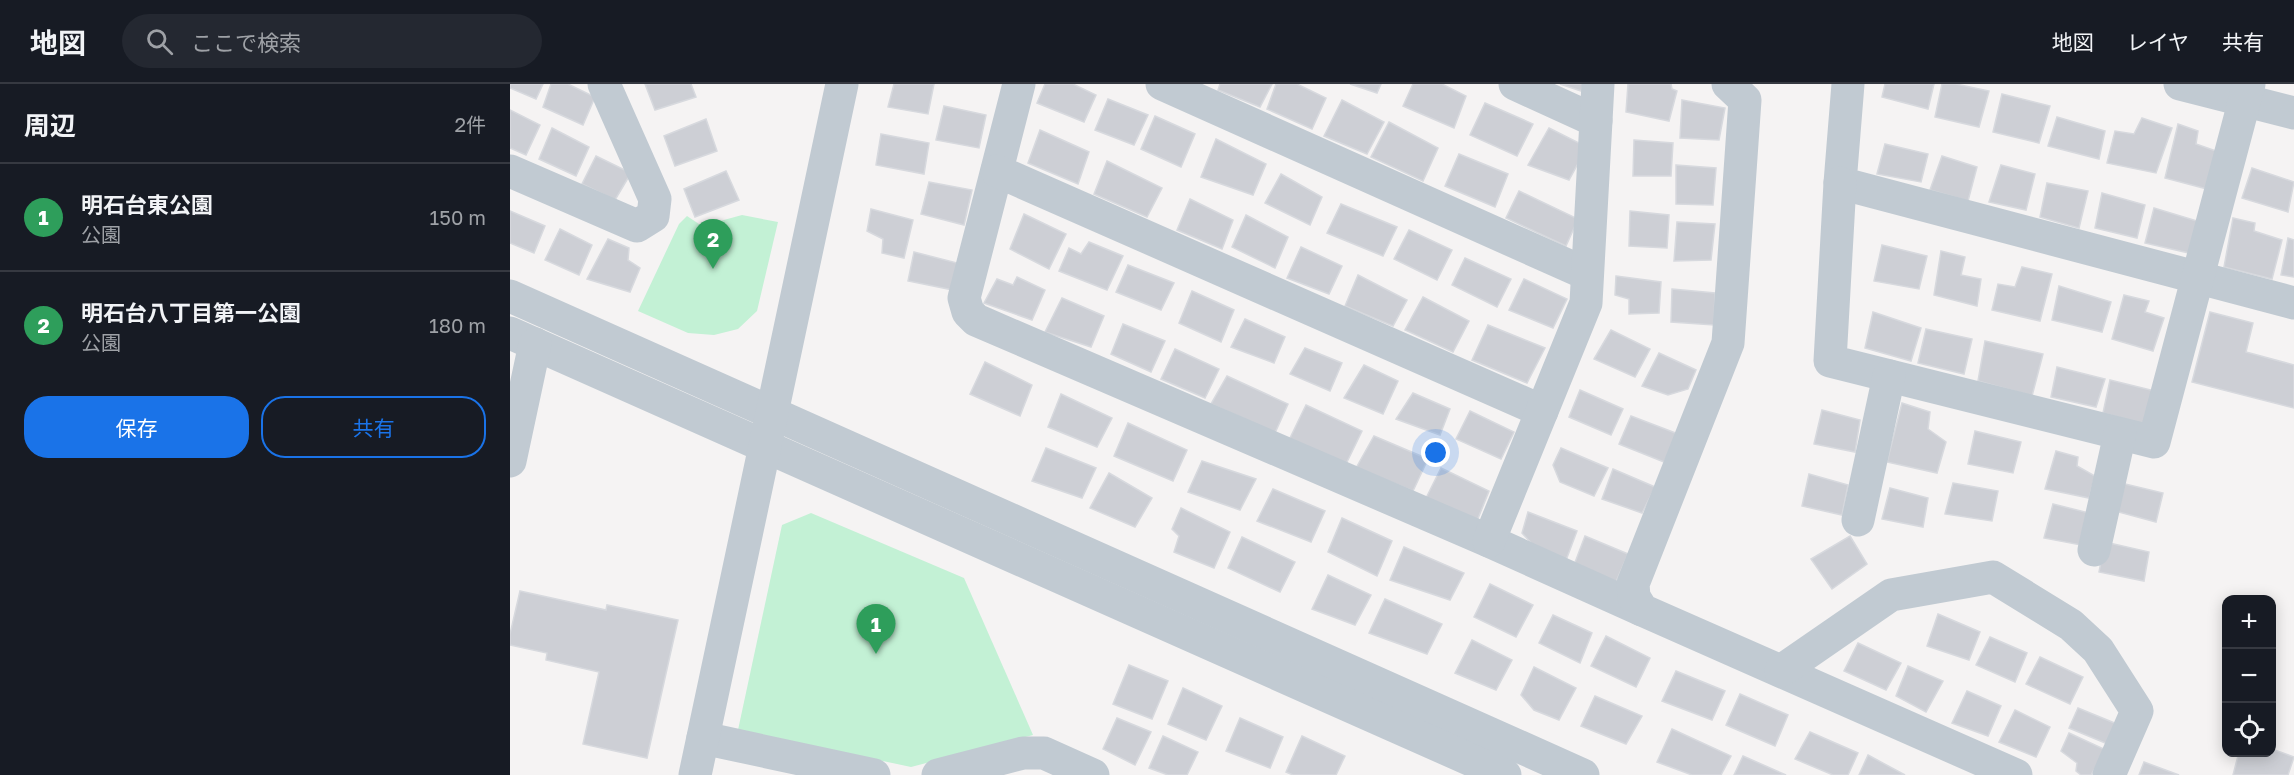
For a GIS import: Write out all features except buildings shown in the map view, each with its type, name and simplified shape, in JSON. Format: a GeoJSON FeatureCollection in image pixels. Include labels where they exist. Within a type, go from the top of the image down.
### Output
{"type":"FeatureCollection","features":[{"type":"Feature","properties":{"kind":"street"},"geometry":{"type":"LineString","coordinates":[[510,171],[637,226],[653,216],[655,199],[604,84]]}},
{"type":"Feature","properties":{"kind":"street"},"geometry":{"type":"LineString","coordinates":[[695,775],[842,84]]}},
{"type":"Feature","properties":{"kind":"street"},"geometry":{"type":"LineString","coordinates":[[1018,84],[964,298],[968,312],[976,320],[1489,541],[2016,775]]}},
{"type":"Feature","properties":{"kind":"street"},"geometry":{"type":"LineString","coordinates":[[1162,84],[1587,274]]}},
{"type":"Feature","properties":{"kind":"street"},"geometry":{"type":"LineString","coordinates":[[1515,84],[1596,121]]}},
{"type":"Feature","properties":{"kind":"street"},"geometry":{"type":"LineString","coordinates":[[1489,541],[1586,303],[1598,84]]}},
{"type":"Feature","properties":{"kind":"street"},"geometry":{"type":"LineString","coordinates":[[1642,610],[1634,597],[1634,584],[1728,343],[1745,100],[1728,84]]}},
{"type":"Feature","properties":{"kind":"street"},"geometry":{"type":"LineString","coordinates":[[1848,84],[1830,361],[2154,442],[2247,92]]}},
{"type":"Feature","properties":{"kind":"street"},"geometry":{"type":"LineString","coordinates":[[2181,84],[2247,92],[2294,112]]}},
{"type":"Feature","properties":{"kind":"street"},"geometry":{"type":"LineString","coordinates":[[997,171],[1542,411]]}},
{"type":"Feature","properties":{"kind":"street"},"geometry":{"type":"LineString","coordinates":[[1840,183],[2294,303]]}},
{"type":"Feature","properties":{"kind":"street"},"geometry":{"type":"LineString","coordinates":[[510,296],[1583,775]]}},
{"type":"Feature","properties":{"kind":"street"},"geometry":{"type":"LineString","coordinates":[[510,461],[523,339],[1505,775]]}},
{"type":"Feature","properties":{"kind":"street"},"geometry":{"type":"LineString","coordinates":[[1858,520],[1889,376]]}},
{"type":"Feature","properties":{"kind":"street"},"geometry":{"type":"LineString","coordinates":[[2094,550],[2120,434]]}},
{"type":"Feature","properties":{"kind":"street"},"geometry":{"type":"LineString","coordinates":[[1781,671],[1892,595],[1993,577],[2071,625],[2098,650],[2137,711],[2109,775]]}},
{"type":"Feature","properties":{"kind":"street"},"geometry":{"type":"LineString","coordinates":[[703,738],[874,775]]}},
{"type":"Feature","properties":{"kind":"street"},"geometry":{"type":"LineString","coordinates":[[938,775],[1005,766],[1023,753],[1044,753],[1093,775]]}},
{"type":"Feature","properties":{"kind":"green space"},"geometry":{"type":"Polygon","coordinates":[[[742,215],[778,222],[757,311],[738,329],[714,335],[688,333],[638,311],[679,224],[687,216],[702,226],[742,215]]]}},
{"type":"Feature","properties":{"kind":"green space"},"geometry":{"type":"Polygon","coordinates":[[[811,513],[964,578],[1033,735],[911,767],[738,730],[782,525],[811,513]]]}},
{"type":"Feature","properties":{"kind":"place","name":"明石台八丁目第一公園"},"geometry":{"type":"Point","coordinates":[713,269]}},
{"type":"Feature","properties":{"kind":"place","name":"明石台東公園"},"geometry":{"type":"Point","coordinates":[876,654]}}]}
